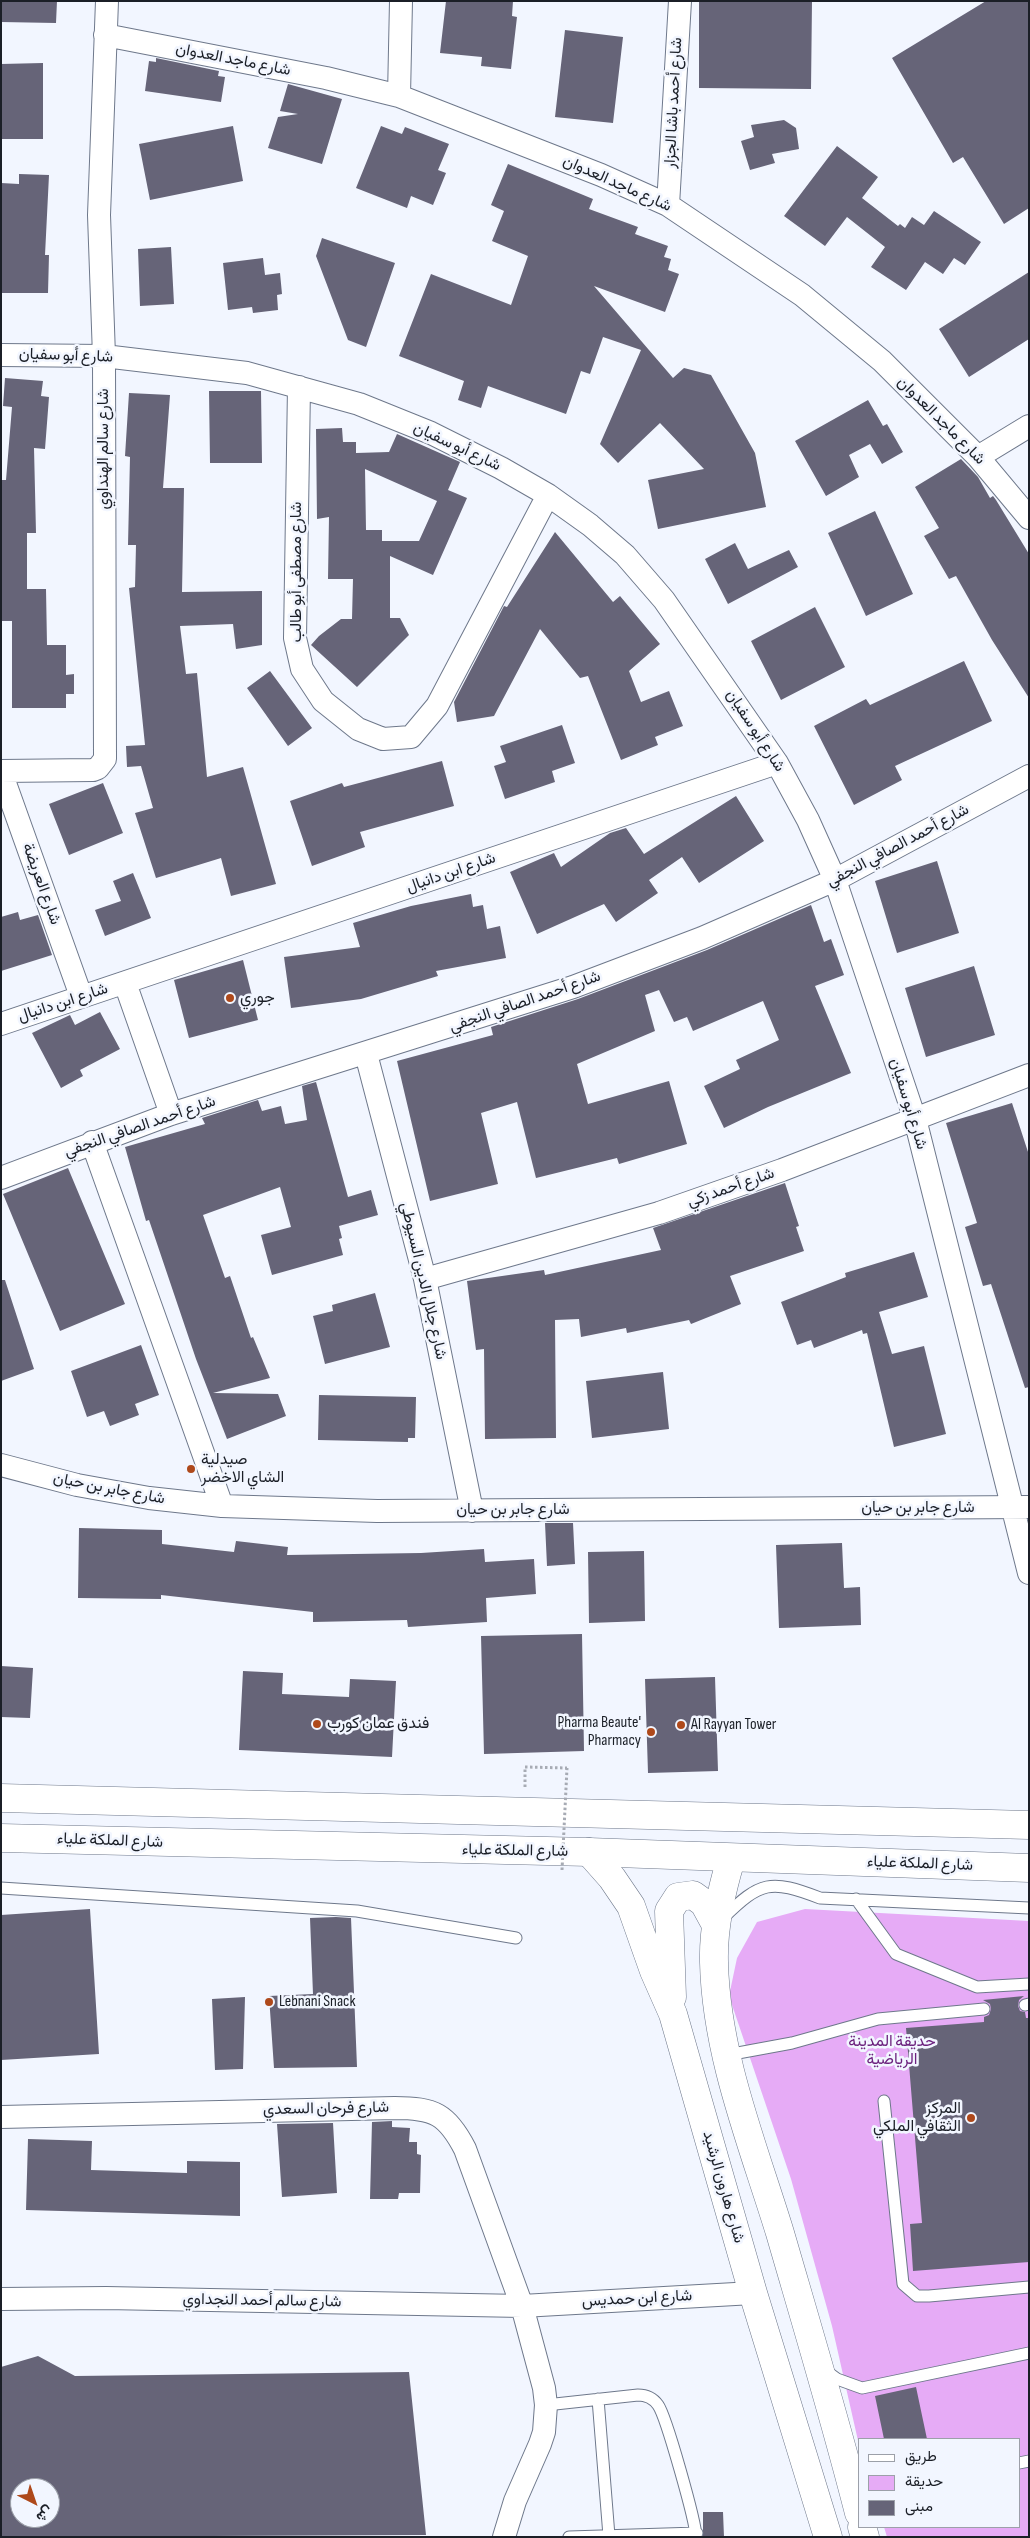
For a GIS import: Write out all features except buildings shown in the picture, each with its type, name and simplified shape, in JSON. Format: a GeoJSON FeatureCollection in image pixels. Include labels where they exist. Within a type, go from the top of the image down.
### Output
{"type":"FeatureCollection","features":[{"type":"Feature","properties":{"kind":"main road"},"geometry":{"type":"LineString","coordinates":[[1,1798],[1029,1825]]}},
{"type":"Feature","properties":{"kind":"main road","name":"شارع الملكة علياء"},"geometry":{"type":"LineString","coordinates":[[1,1838],[589,1852],[731,1859],[1029,1868]]}},
{"type":"Feature","properties":{"kind":"main road","name":"شارع هارون الرشيد"},"geometry":{"type":"LineString","coordinates":[[589,1852],[612,1878],[631,1906],[654,1970],[673,2014],[753,2293],[828,2537]]}},
{"type":"Feature","properties":{"kind":"main road"},"geometry":{"type":"LineString","coordinates":[[731,1859],[720,1897],[716,1925],[714,1962],[720,2028],[818,2361],[858,2509]]}},
{"type":"Feature","properties":{"kind":"main road"},"geometry":{"type":"LineString","coordinates":[[673,2014],[669,1911],[678,1897],[693,1895],[704,1903],[716,1925]]}},
{"type":"Feature","properties":{"kind":"street","name":"شارع سالم الهنداوي"},"geometry":{"type":"LineString","coordinates":[[1,772],[93,770],[98,768],[105,760],[104,356],[99,215],[107,1]]}},
{"type":"Feature","properties":{"kind":"street"},"geometry":{"type":"LineString","coordinates":[[399,96],[401,1]]}},
{"type":"Feature","properties":{"kind":"street","name":"شارع أحمد باشا الجزار"},"geometry":{"type":"LineString","coordinates":[[668,205],[680,1]]}},
{"type":"Feature","properties":{"kind":"street","name":"شارع ماجد العدوان"},"geometry":{"type":"LineString","coordinates":[[105,35],[326,78],[399,96],[601,175],[668,205],[802,295],[882,361],[978,457],[1029,518]]}},
{"type":"Feature","properties":{"kind":"street","name":"شارع أبو سفيان"},"geometry":{"type":"LineString","coordinates":[[1,354],[104,356],[247,373],[359,404],[431,433],[548,494],[590,525],[625,556],[664,600],[777,763],[808,820],[835,880],[914,1119],[1021,1507],[1029,1573]]}},
{"type":"Feature","properties":{"kind":"street","name":"شارع مصطفى أبو طالب"},"geometry":{"type":"LineString","coordinates":[[299,387],[295,638],[302,669],[323,701],[358,729],[383,740],[411,737],[437,706],[548,494]]}},
{"type":"Feature","properties":{"kind":"street"},"geometry":{"type":"LineString","coordinates":[[978,457],[1029,426]]}},
{"type":"Feature","properties":{"kind":"street","name":"شارع ابن دانيال"},"geometry":{"type":"LineString","coordinates":[[1,1024],[777,763]]}},
{"type":"Feature","properties":{"kind":"street","name":"شارع العريضة"},"geometry":{"type":"LineString","coordinates":[[1,772],[81,996]]}},
{"type":"Feature","properties":{"kind":"street","name":"شارع أحمد الصافي النجفي"},"geometry":{"type":"LineString","coordinates":[[1,1178],[92,1142],[171,1114],[366,1054],[573,987],[702,938],[835,880],[1029,776]]}},
{"type":"Feature","properties":{"kind":"street","name":"شارع ابن دانيال"},"geometry":{"type":"LineString","coordinates":[[125,983],[171,1114]]}},
{"type":"Feature","properties":{"kind":"street","name":"شارع جلال الدين السيوطي"},"geometry":{"type":"LineString","coordinates":[[366,1054],[425,1279],[472,1510]]}},
{"type":"Feature","properties":{"kind":"street","name":"شارع أحمد زكي"},"geometry":{"type":"LineString","coordinates":[[425,1279],[659,1213],[782,1170],[1029,1075]]}},
{"type":"Feature","properties":{"kind":"street"},"geometry":{"type":"LineString","coordinates":[[92,1142],[222,1506]]}},
{"type":"Feature","properties":{"kind":"street","name":"شارع جابر بن حيان"},"geometry":{"type":"LineString","coordinates":[[1,1464],[77,1485],[149,1498],[222,1506],[377,1511],[1021,1507]]}},
{"type":"Feature","properties":{"kind":"street","name":"شارع فرحان السعدي"},"geometry":{"type":"LineString","coordinates":[[1,2117],[395,2108],[431,2110],[445,2118],[456,2131],[466,2149],[522,2306],[544,2388],[546,2405],[544,2432],[515,2501],[504,2537]]}},
{"type":"Feature","properties":{"kind":"street","name":"شارع ابن حمديس"},"geometry":{"type":"LineString","coordinates":[[522,2306],[753,2293]]}},
{"type":"Feature","properties":{"kind":"street","name":"شارع سالم أحمد النجداوي"},"geometry":{"type":"LineString","coordinates":[[1,2299],[116,2298],[522,2306]]}},
{"type":"Feature","properties":{"kind":"lane"},"geometry":{"type":"LineString","coordinates":[[716,1925],[741,1901],[765,1887],[788,1886],[820,1898],[1029,1908]]}},
{"type":"Feature","properties":{"kind":"lane"},"geometry":{"type":"LineString","coordinates":[[1,1888],[357,1911],[516,1938]]}},
{"type":"Feature","properties":{"kind":"lane"},"geometry":{"type":"LineString","coordinates":[[856,1899],[896,1954],[977,1987],[1029,1984]]}},
{"type":"Feature","properties":{"kind":"lane"},"geometry":{"type":"LineString","coordinates":[[727,2056],[792,2043],[878,2019],[984,2009]]}},
{"type":"Feature","properties":{"kind":"lane"},"geometry":{"type":"LineString","coordinates":[[884,2101],[903,2284],[917,2296],[1029,2287]]}},
{"type":"Feature","properties":{"kind":"lane"},"geometry":{"type":"LineString","coordinates":[[818,2361],[837,2379],[862,2388],[1029,2353]]}},
{"type":"Feature","properties":{"kind":"lane"},"geometry":{"type":"LineString","coordinates":[[546,2405],[646,2396],[659,2406],[697,2535],[569,2537]]}},
{"type":"Feature","properties":{"kind":"lane"},"geometry":{"type":"LineString","coordinates":[[598,2399],[609,2536]]}},
{"type":"Feature","properties":{"kind":"path"},"geometry":{"type":"LineString","coordinates":[[525,1767],[567,1768],[562,1870]]}},
{"type":"Feature","properties":{"kind":"green space","name":"حديقة المدينة الرياضية"},"geometry":{"type":"Polygon","coordinates":[[[805,1909],[1029,1921],[1029,2537],[887,2537],[884,2528],[1020,2528],[1020,2438],[858,2438],[858,2441],[832,2326],[791,2179],[729,1996],[737,1958],[757,1922],[805,1909]]]}},
{"type":"Feature","properties":{"kind":"place","name":"جوري"},"geometry":{"type":"Point","coordinates":[230,998]}},
{"type":"Feature","properties":{"kind":"place","name":"صيدلية الشاي الاخضر"},"geometry":{"type":"Point","coordinates":[191,1469]}},
{"type":"Feature","properties":{"kind":"place","name":"فندق عمان كورب"},"geometry":{"type":"Point","coordinates":[317,1724]}},
{"type":"Feature","properties":{"kind":"place","name":"Al Rayyan Tower"},"geometry":{"type":"Point","coordinates":[681,1725]}},
{"type":"Feature","properties":{"kind":"place","name":"Pharma Beaute' Pharmacy"},"geometry":{"type":"Point","coordinates":[651,1732]}},
{"type":"Feature","properties":{"kind":"place","name":"Lebnani Snack"},"geometry":{"type":"Point","coordinates":[269,2002]}},
{"type":"Feature","properties":{"kind":"place","name":"المركز الثقافي الملكي"},"geometry":{"type":"Point","coordinates":[971,2118]}}]}
